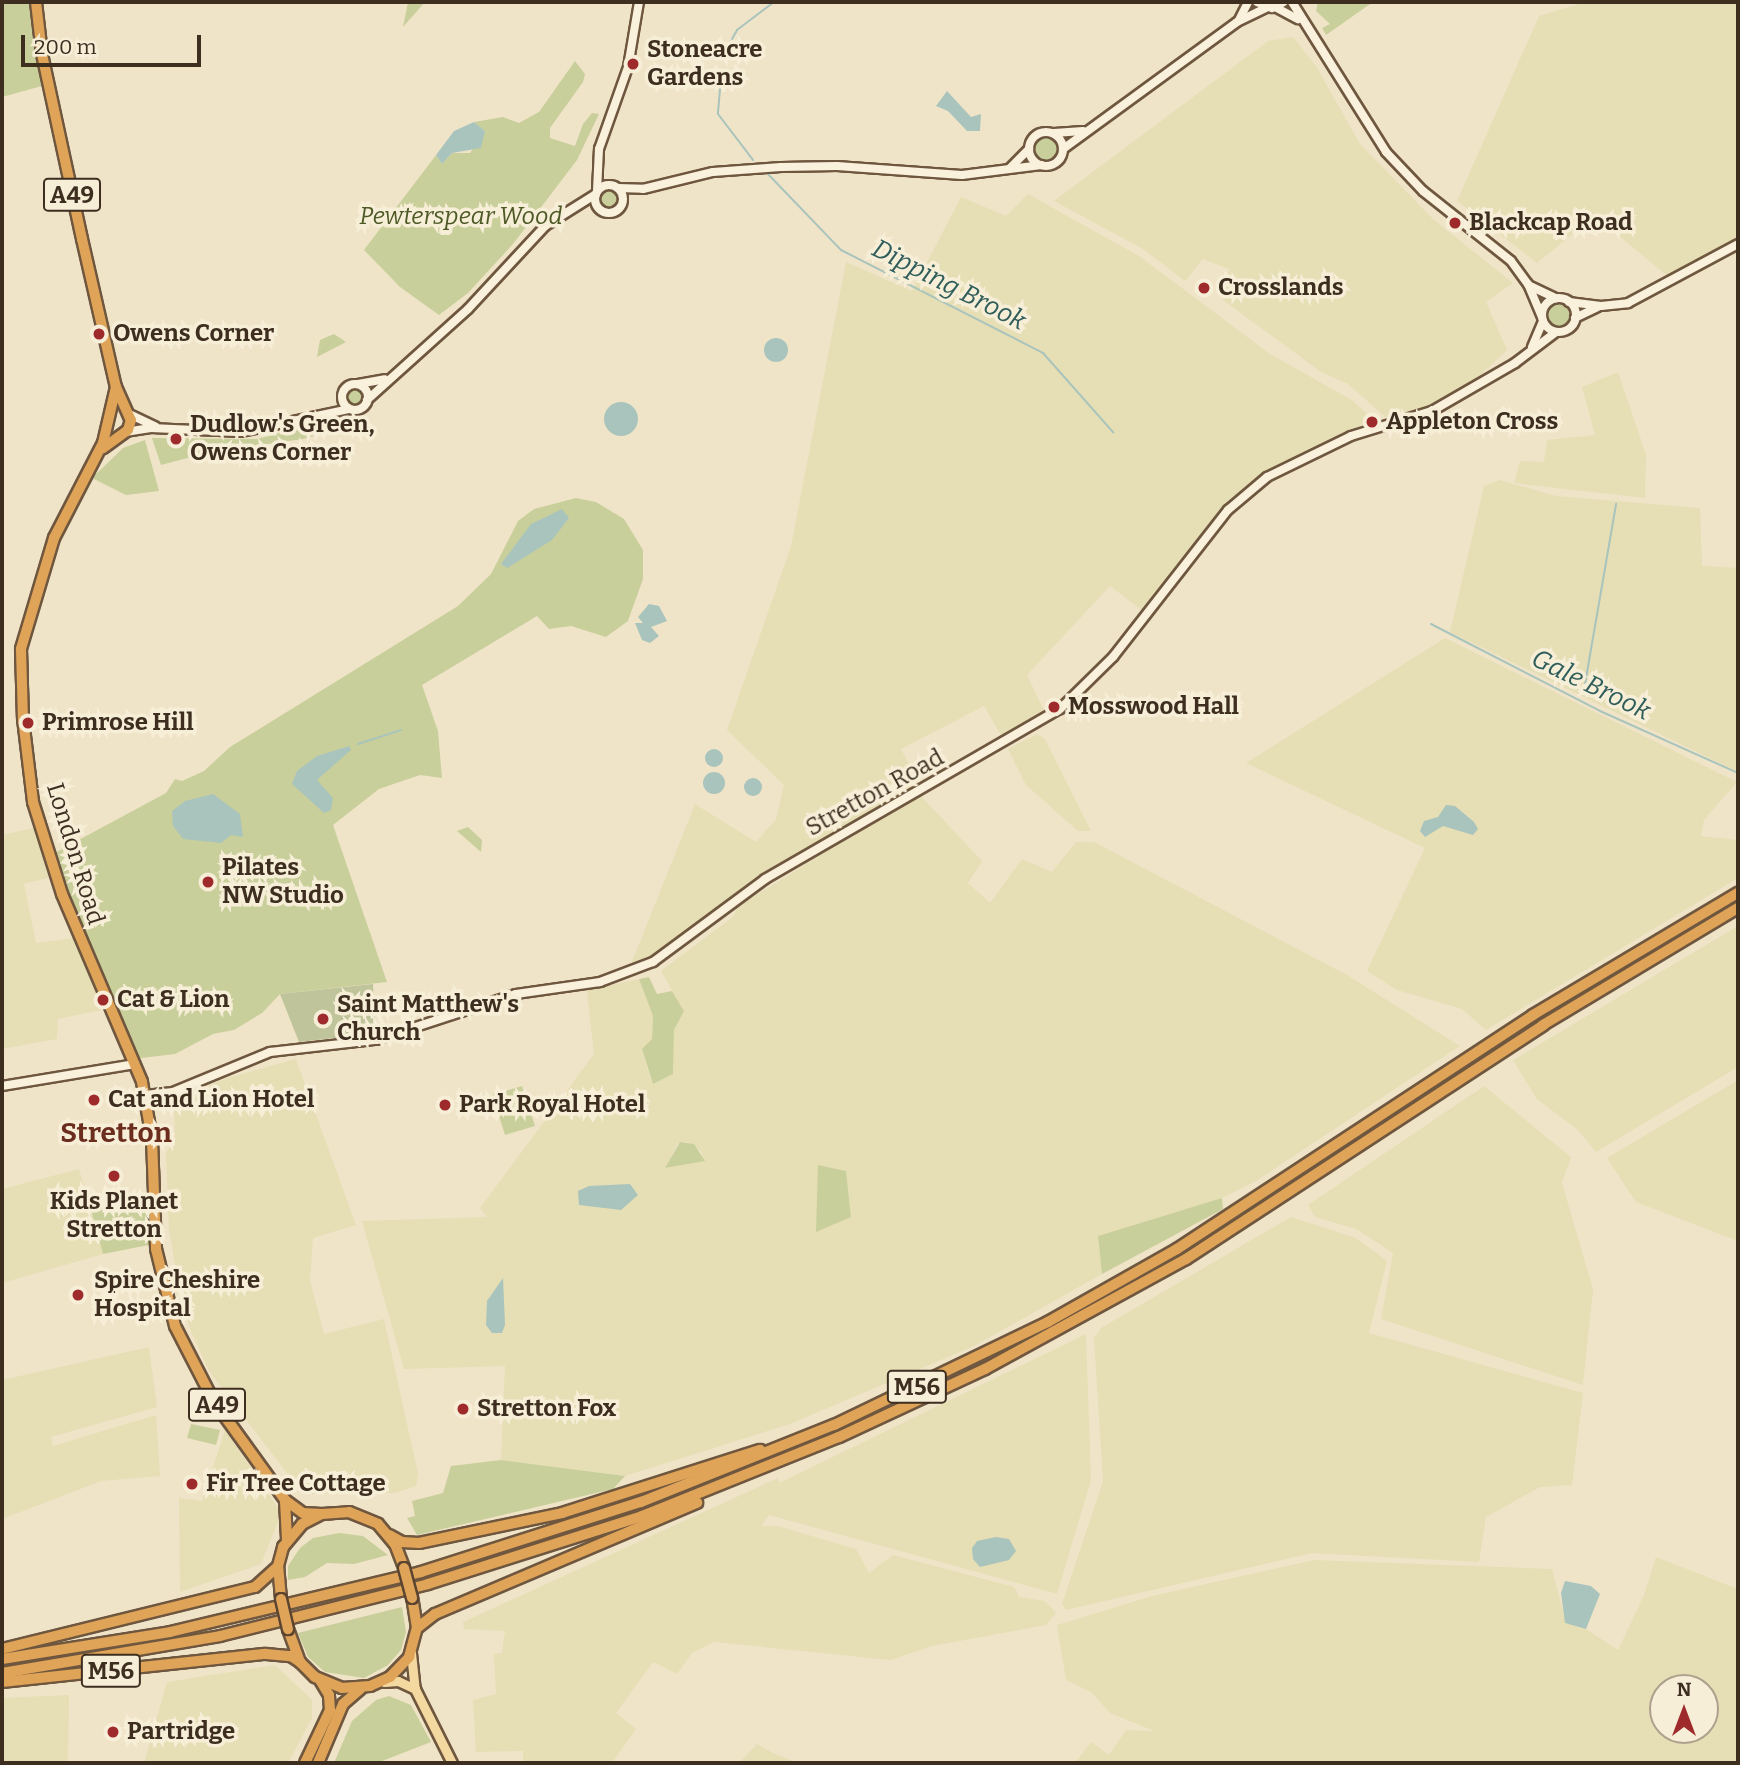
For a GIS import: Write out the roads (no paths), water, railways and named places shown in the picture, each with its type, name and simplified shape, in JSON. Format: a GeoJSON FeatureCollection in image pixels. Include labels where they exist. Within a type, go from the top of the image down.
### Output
{"type":"FeatureCollection","features":[{"type":"Feature","properties":{"kind":"highway","name":"A49"},"geometry":{"type":"LineString","coordinates":[[36,2],[42,54],[116,387],[127,413]]}},
{"type":"Feature","properties":{"kind":"highway","name":"A49"},"geometry":{"type":"LineString","coordinates":[[106,426],[116,387]]}},
{"type":"Feature","properties":{"kind":"highway"},"geometry":{"type":"LineString","coordinates":[[106,426],[113,433],[124,433],[131,423],[127,413],[110,411]]}},
{"type":"Feature","properties":{"kind":"highway","name":"London Road"},"geometry":{"type":"LineString","coordinates":[[106,426],[98,452],[66,508],[45,561],[21,649],[21,691],[33,802],[49,856],[135,1064]]}},
{"type":"Feature","properties":{"kind":"highway","name":"London Road"},"geometry":{"type":"LineString","coordinates":[[98,452],[124,433]]}},
{"type":"Feature","properties":{"kind":"highway","name":"M56"},"geometry":{"type":"LineString","coordinates":[[2,1659],[170,1632],[409,1576],[621,1509],[793,1442],[975,1359],[1166,1255],[1292,1177],[1534,1015],[1738,893]]}},
{"type":"Feature","properties":{"kind":"highway","name":"M56"},"geometry":{"type":"LineString","coordinates":[[417,1628],[428,1618],[620,1537],[758,1471],[985,1369],[1142,1285],[1282,1200],[1543,1025],[1738,908]]}},
{"type":"Feature","properties":{"kind":"highway","name":"A49"},"geometry":{"type":"LineString","coordinates":[[135,1064],[145,1095],[152,1139],[156,1249],[175,1326],[213,1400],[285,1500]]}},
{"type":"Feature","properties":{"kind":"highway","name":"M56"},"geometry":{"type":"LineString","coordinates":[[389,1535],[406,1544],[587,1507],[793,1442]]}},
{"type":"Feature","properties":{"kind":"highway","name":"M56"},"geometry":{"type":"LineString","coordinates":[[2,1673],[173,1645],[378,1598],[587,1535],[758,1471]]}},
{"type":"Feature","properties":{"kind":"highway"},"geometry":{"type":"LineString","coordinates":[[285,1500],[303,1513],[357,1514],[389,1535],[404,1568],[412,1598],[417,1628],[411,1651],[402,1667],[383,1682],[362,1688],[342,1688],[319,1680]]}},
{"type":"Feature","properties":{"kind":"highway"},"geometry":{"type":"LineString","coordinates":[[285,1500],[287,1540]]}},
{"type":"Feature","properties":{"kind":"highway"},"geometry":{"type":"LineString","coordinates":[[305,1763],[330,1710],[329,1695],[319,1680],[296,1659],[274,1571],[287,1540],[302,1524],[322,1514]]}},
{"type":"Feature","properties":{"kind":"highway","name":"M56"},"geometry":{"type":"LineString","coordinates":[[2,1649],[255,1587],[274,1571]]}},
{"type":"Feature","properties":{"kind":"highway","name":"M56"},"geometry":{"type":"LineString","coordinates":[[2,1682],[266,1654],[296,1659]]}},
{"type":"Feature","properties":{"kind":"highway"},"geometry":{"type":"LineString","coordinates":[[318,1763],[343,1704],[362,1688]]}},
{"type":"Feature","properties":{"kind":"main road"},"geometry":{"type":"LineString","coordinates":[[411,1651],[415,1689],[452,1763]]}},
{"type":"Feature","properties":{"kind":"main road"},"geometry":{"type":"LineString","coordinates":[[383,1682],[398,1681],[415,1689]]}},
{"type":"Feature","properties":{"kind":"street"},"geometry":{"type":"LineString","coordinates":[[599,210],[596,192],[602,139],[628,67],[639,2]]}},
{"type":"Feature","properties":{"kind":"street"},"geometry":{"type":"LineString","coordinates":[[1237,22],[1248,2]]}},
{"type":"Feature","properties":{"kind":"street"},"geometry":{"type":"LineString","coordinates":[[1257,2],[1301,21]]}},
{"type":"Feature","properties":{"kind":"street"},"geometry":{"type":"LineString","coordinates":[[124,433],[161,429],[241,432],[318,413],[361,408],[388,377],[468,309],[545,226],[575,209],[596,192],[617,187],[643,189],[713,172],[780,167],[837,166],[946,175],[1056,162],[1063,149],[1086,131],[1164,80],[1237,22],[1284,2]]}},
{"type":"Feature","properties":{"kind":"street"},"geometry":{"type":"LineString","coordinates":[[1292,2],[1301,21],[1334,65],[1386,152],[1423,191],[1511,261],[1528,284],[1543,319],[1556,332],[1570,328],[1576,318],[1601,306],[1644,297],[1738,244]]}},
{"type":"Feature","properties":{"kind":"street"},"geometry":{"type":"LineString","coordinates":[[1010,168],[1029,149],[1037,135],[1086,131]]}},
{"type":"Feature","properties":{"kind":"street"},"geometry":{"type":"LineString","coordinates":[[1053,133],[1063,149]]}},
{"type":"Feature","properties":{"kind":"street"},"geometry":{"type":"LineString","coordinates":[[1029,149],[1041,165]]}},
{"type":"Feature","properties":{"kind":"street"},"geometry":{"type":"LineString","coordinates":[[599,166],[617,187],[622,206]]}},
{"type":"Feature","properties":{"kind":"street"},"geometry":{"type":"LineString","coordinates":[[575,209],[610,213],[643,189]]}},
{"type":"Feature","properties":{"kind":"street"},"geometry":{"type":"LineString","coordinates":[[1528,284],[1556,299],[1601,306]]}},
{"type":"Feature","properties":{"kind":"street"},"geometry":{"type":"LineString","coordinates":[[1528,353],[1543,319],[1544,307],[1556,299]]}},
{"type":"Feature","properties":{"kind":"street"},"geometry":{"type":"LineString","coordinates":[[1569,302],[1576,318]]}},
{"type":"Feature","properties":{"kind":"street","name":"Stretton Road"},"geometry":{"type":"LineString","coordinates":[[145,1095],[173,1092],[271,1052],[376,1040],[516,994],[600,982],[653,962],[765,879],[1060,709],[1113,657],[1228,510],[1267,477],[1320,449],[1432,411],[1528,353],[1556,332]]}},
{"type":"Feature","properties":{"kind":"street"},"geometry":{"type":"LineString","coordinates":[[318,413],[342,392],[358,384],[388,377]]}},
{"type":"Feature","properties":{"kind":"street"},"geometry":{"type":"LineString","coordinates":[[358,384],[366,390],[368,400]]}},
{"type":"Feature","properties":{"kind":"street"},"geometry":{"type":"LineString","coordinates":[[342,392],[343,403],[349,409]]}},
{"type":"Feature","properties":{"kind":"street"},"geometry":{"type":"LineString","coordinates":[[127,413],[161,429]]}},
{"type":"Feature","properties":{"kind":"street"},"geometry":{"type":"LineString","coordinates":[[2,1086],[135,1064]]}},
{"type":"Feature","properties":{"kind":"water"},"geometry":{"type":"Polygon","coordinates":[[[947,91],[971,117],[981,114],[980,131],[967,131],[948,111],[936,106],[947,91]]]}},
{"type":"Feature","properties":{"kind":"water"},"geometry":{"type":"Polygon","coordinates":[[[474,122],[485,131],[481,148],[452,153],[442,164],[436,155],[454,131],[474,122]]]}},
{"type":"Feature","properties":{"kind":"water"},"geometry":{"type":"Polygon","coordinates":[[[776,338],[784,342],[788,350],[784,358],[776,362],[768,358],[764,350],[768,342],[776,338]]]}},
{"type":"Feature","properties":{"kind":"water"},"geometry":{"type":"Polygon","coordinates":[[[621,402],[633,407],[638,419],[633,431],[621,436],[609,431],[604,419],[609,407],[621,402]]]}},
{"type":"Feature","properties":{"kind":"water"},"geometry":{"type":"Polygon","coordinates":[[[562,509],[569,518],[552,540],[507,568],[501,564],[531,524],[562,509]]]}},
{"type":"Feature","properties":{"kind":"water"},"geometry":{"type":"Polygon","coordinates":[[[649,604],[659,606],[667,621],[651,627],[659,636],[650,643],[642,640],[635,623],[643,623],[638,617],[649,604]]]}},
{"type":"Feature","properties":{"kind":"water"},"geometry":{"type":"Polygon","coordinates":[[[349,746],[351,750],[317,780],[333,798],[331,810],[324,813],[292,784],[297,771],[317,756],[349,746]]]}},
{"type":"Feature","properties":{"kind":"water"},"geometry":{"type":"Polygon","coordinates":[[[710,749],[718,749],[723,758],[721,765],[710,767],[705,762],[705,754],[710,749]]]}},
{"type":"Feature","properties":{"kind":"water"},"geometry":{"type":"Polygon","coordinates":[[[714,772],[722,775],[725,783],[722,791],[714,794],[706,791],[703,783],[706,775],[714,772]]]}},
{"type":"Feature","properties":{"kind":"water"},"geometry":{"type":"Polygon","coordinates":[[[749,778],[757,778],[762,787],[760,794],[749,796],[744,791],[744,783],[749,778]]]}},
{"type":"Feature","properties":{"kind":"water"},"geometry":{"type":"Polygon","coordinates":[[[213,794],[240,814],[243,837],[231,835],[221,843],[183,839],[173,826],[172,811],[185,801],[213,794]]]}},
{"type":"Feature","properties":{"kind":"water"},"geometry":{"type":"Polygon","coordinates":[[[1446,805],[1455,806],[1474,822],[1478,829],[1473,835],[1443,826],[1425,837],[1420,831],[1424,821],[1438,817],[1446,805]]]}},
{"type":"Feature","properties":{"kind":"water"},"geometry":{"type":"Polygon","coordinates":[[[630,1184],[638,1195],[621,1210],[579,1205],[578,1191],[589,1186],[630,1184]]]}},
{"type":"Feature","properties":{"kind":"water"},"geometry":{"type":"Polygon","coordinates":[[[503,1278],[505,1325],[502,1333],[492,1333],[486,1325],[487,1301],[503,1278]]]}},
{"type":"Feature","properties":{"kind":"water"},"geometry":{"type":"Polygon","coordinates":[[[996,1537],[1009,1539],[1016,1551],[1009,1560],[980,1567],[973,1559],[972,1548],[977,1541],[996,1537]]]}},
{"type":"Feature","properties":{"kind":"water"},"geometry":{"type":"Polygon","coordinates":[[[1565,1581],[1591,1586],[1600,1594],[1586,1629],[1565,1623],[1561,1593],[1565,1581]]]}},
{"type":"Feature","properties":{"kind":"waterway","name":"Dipping Brook"},"geometry":{"type":"LineString","coordinates":[[721,58],[737,30],[774,2]]}},
{"type":"Feature","properties":{"kind":"waterway","name":"Dipping Brook"},"geometry":{"type":"LineString","coordinates":[[721,78],[718,114],[753,160]]}},
{"type":"Feature","properties":{"kind":"waterway","name":"Dipping Brook"},"geometry":{"type":"LineString","coordinates":[[766,172],[841,250],[1043,353],[1113,432]]}},
{"type":"Feature","properties":{"kind":"waterway"},"geometry":{"type":"LineString","coordinates":[[1585,684],[1616,504]]}},
{"type":"Feature","properties":{"kind":"waterway","name":"Gale Brook"},"geometry":{"type":"LineString","coordinates":[[1431,624],[1600,711],[1738,773]]}},
{"type":"Feature","properties":{"kind":"waterway"},"geometry":{"type":"LineString","coordinates":[[358,744],[401,730]]}},
{"type":"Feature","properties":{"kind":"place","name":"Stoneacre Gardens"},"geometry":{"type":"Point","coordinates":[633,64]}},
{"type":"Feature","properties":{"kind":"place","name":"Blackcap Road"},"geometry":{"type":"Point","coordinates":[1455,223]}},
{"type":"Feature","properties":{"kind":"place","name":"Crosslands"},"geometry":{"type":"Point","coordinates":[1204,288]}},
{"type":"Feature","properties":{"kind":"place","name":"Owens Corner"},"geometry":{"type":"Point","coordinates":[99,334]}},
{"type":"Feature","properties":{"kind":"place","name":"Appleton Cross"},"geometry":{"type":"Point","coordinates":[1372,422]}},
{"type":"Feature","properties":{"kind":"place","name":"Dudlow's Green, Owens Corner"},"geometry":{"type":"Point","coordinates":[176,439]}},
{"type":"Feature","properties":{"kind":"place","name":"Mosswood Hall"},"geometry":{"type":"Point","coordinates":[1054,707]}},
{"type":"Feature","properties":{"kind":"place","name":"Primrose Hill"},"geometry":{"type":"Point","coordinates":[28,723]}},
{"type":"Feature","properties":{"kind":"place","name":"Pilates NW Studio"},"geometry":{"type":"Point","coordinates":[208,882]}},
{"type":"Feature","properties":{"kind":"place","name":"Cat & Lion"},"geometry":{"type":"Point","coordinates":[103,1000]}},
{"type":"Feature","properties":{"kind":"place","name":"Saint Matthew's Church"},"geometry":{"type":"Point","coordinates":[323,1019]}},
{"type":"Feature","properties":{"kind":"place","name":"Cat and Lion Hotel"},"geometry":{"type":"Point","coordinates":[94,1100]}},
{"type":"Feature","properties":{"kind":"place","name":"Park Royal Hotel"},"geometry":{"type":"Point","coordinates":[445,1105]}},
{"type":"Feature","properties":{"kind":"place","name":"Kids Planet Stretton"},"geometry":{"type":"Point","coordinates":[114,1176]}},
{"type":"Feature","properties":{"kind":"place","name":"Spire Cheshire Hospital"},"geometry":{"type":"Point","coordinates":[78,1295]}},
{"type":"Feature","properties":{"kind":"place","name":"Stretton Fox"},"geometry":{"type":"Point","coordinates":[463,1409]}},
{"type":"Feature","properties":{"kind":"place","name":"Fir Tree Cottage"},"geometry":{"type":"Point","coordinates":[192,1484]}},
{"type":"Feature","properties":{"kind":"place","name":"Partridge"},"geometry":{"type":"Point","coordinates":[113,1732]}},
{"type":"Feature","properties":{"kind":"district","name":"Stretton"},"geometry":{"type":"Point","coordinates":[116,1133]}},
{"type":"Feature","properties":{"kind":"park label","name":"Pewterspear Wood"},"geometry":{"type":"Point","coordinates":[461,217]}}]}
